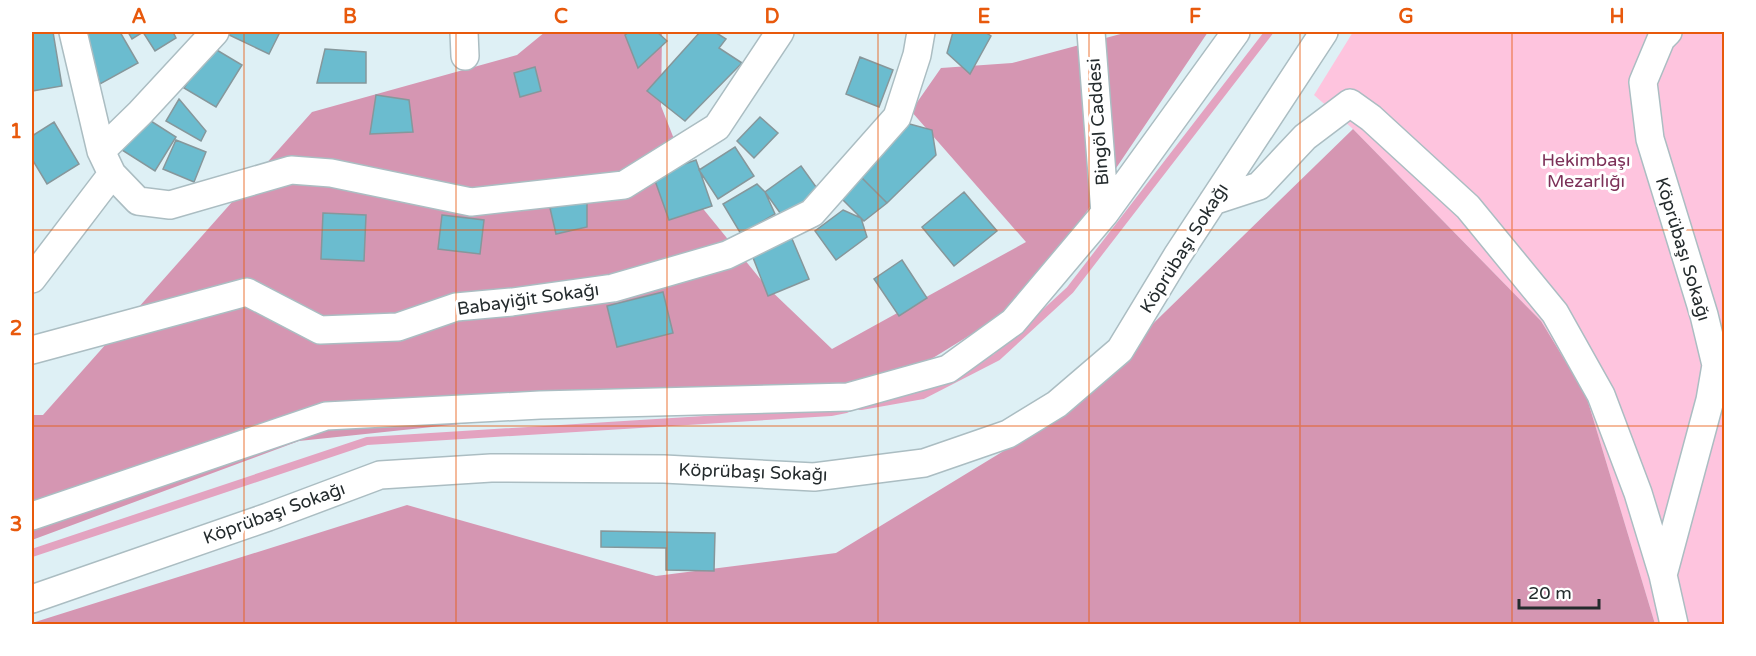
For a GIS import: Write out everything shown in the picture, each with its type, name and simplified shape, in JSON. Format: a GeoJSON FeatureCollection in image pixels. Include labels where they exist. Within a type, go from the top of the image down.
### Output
{"type":"FeatureCollection","features":[{"type":"Feature","properties":{"kind":"street"},"geometry":{"type":"LineString","coordinates":[[73,32],[107,163],[138,201],[170,205],[291,170],[330,173],[471,202],[624,185],[717,127],[780,32]]}},
{"type":"Feature","properties":{"kind":"street"},"geometry":{"type":"LineString","coordinates":[[32,279],[140,113],[215,32]]}},
{"type":"Feature","properties":{"kind":"street","name":"Babayiğit Sokağı"},"geometry":{"type":"LineString","coordinates":[[32,350],[247,292],[320,330],[398,327],[456,307],[614,288],[727,255],[812,213],[897,117],[917,55],[921,32]]}},
{"type":"Feature","properties":{"kind":"street","name":"Bingöl Caddesi"},"geometry":{"type":"LineString","coordinates":[[1091,32],[1105,213]]}},
{"type":"Feature","properties":{"kind":"street"},"geometry":{"type":"LineString","coordinates":[[32,516],[326,416],[540,405],[848,397],[948,369],[1013,322],[1105,213],[1236,32]]}},
{"type":"Feature","properties":{"kind":"street","name":"Köprübaşı Sokağı"},"geometry":{"type":"LineString","coordinates":[[32,599],[268,517],[380,474],[491,468],[664,469],[814,477],[924,463],[1008,434],[1057,404],[1120,350],[1213,201],[1324,32]]}},
{"type":"Feature","properties":{"kind":"street","name":"Köprübaşı Sokağı"},"geometry":{"type":"LineString","coordinates":[[1663,575],[1710,400],[1716,365],[1704,315],[1650,139],[1643,82],[1661,39],[1668,32]]}},
{"type":"Feature","properties":{"kind":"street"},"geometry":{"type":"LineString","coordinates":[[1213,201],[1259,186],[1305,137],[1350,103],[1371,118],[1468,207],[1555,313],[1601,396],[1638,493],[1663,575],[1674,624]]}},
{"type":"Feature","properties":{"kind":"green space","name":"Hekimbaşı Mezarlığı"},"geometry":{"type":"Polygon","coordinates":[[[1353,32],[1724,32],[1724,624],[1655,624],[1586,395],[1541,321],[1353,129],[1314,95],[1353,32]]]}},
{"type":"Feature","properties":{"kind":"shaded area"},"geometry":{"type":"Polygon","coordinates":[[[545,32],[662,32],[661,106],[700,205],[766,286],[832,349],[1026,242],[911,111],[941,68],[1012,63],[1128,32],[1208,32],[1027,300],[894,382],[639,405],[299,441],[32,540],[32,415],[43,415],[312,112],[517,55],[545,32]]]}},
{"type":"Feature","properties":{"kind":"shaded area"},"geometry":{"type":"Polygon","coordinates":[[[1353,129],[1541,321],[1586,395],[1655,624],[32,624],[407,505],[656,576],[836,553],[1053,421],[1353,129]]]}},
{"type":"Feature","properties":{"kind":"building"},"geometry":{"type":"Polygon","coordinates":[[[32,32],[53,32],[62,86],[32,91],[32,32]]]}},
{"type":"Feature","properties":{"kind":"building"},"geometry":{"type":"Polygon","coordinates":[[[85,32],[120,32],[138,63],[100,84],[85,32]]]}},
{"type":"Feature","properties":{"kind":"building"},"geometry":{"type":"Polygon","coordinates":[[[128,32],[143,32],[132,39],[128,32]]]}},
{"type":"Feature","properties":{"kind":"building"},"geometry":{"type":"Polygon","coordinates":[[[143,32],[173,32],[176,38],[155,51],[143,32]]]}},
{"type":"Feature","properties":{"kind":"building"},"geometry":{"type":"Polygon","coordinates":[[[223,32],[280,32],[269,54],[223,32]]]}},
{"type":"Feature","properties":{"kind":"building"},"geometry":{"type":"Polygon","coordinates":[[[629,32],[657,32],[667,41],[638,68],[625,35],[629,32]]]}},
{"type":"Feature","properties":{"kind":"building"},"geometry":{"type":"Polygon","coordinates":[[[700,32],[715,32],[726,39],[719,48],[742,63],[685,121],[647,91],[700,32]]]}},
{"type":"Feature","properties":{"kind":"building"},"geometry":{"type":"Polygon","coordinates":[[[953,32],[985,32],[991,36],[970,74],[947,53],[953,32]]]}},
{"type":"Feature","properties":{"kind":"building"},"geometry":{"type":"Polygon","coordinates":[[[210,46],[242,65],[216,107],[184,88],[210,46]]]}},
{"type":"Feature","properties":{"kind":"building"},"geometry":{"type":"Polygon","coordinates":[[[325,49],[366,52],[366,83],[317,83],[325,49]]]}},
{"type":"Feature","properties":{"kind":"building"},"geometry":{"type":"Polygon","coordinates":[[[860,57],[893,70],[879,107],[846,94],[860,57]]]}},
{"type":"Feature","properties":{"kind":"building"},"geometry":{"type":"Polygon","coordinates":[[[535,67],[541,91],[520,97],[514,73],[535,67]]]}},
{"type":"Feature","properties":{"kind":"building"},"geometry":{"type":"Polygon","coordinates":[[[376,95],[409,100],[413,132],[370,134],[376,95]]]}},
{"type":"Feature","properties":{"kind":"building"},"geometry":{"type":"Polygon","coordinates":[[[179,99],[206,131],[201,141],[166,121],[179,99]]]}},
{"type":"Feature","properties":{"kind":"building"},"geometry":{"type":"Polygon","coordinates":[[[143,116],[176,137],[155,171],[122,150],[143,116]]]}},
{"type":"Feature","properties":{"kind":"building"},"geometry":{"type":"Polygon","coordinates":[[[760,117],[778,133],[754,158],[737,141],[760,117]]]}},
{"type":"Feature","properties":{"kind":"building"},"geometry":{"type":"Polygon","coordinates":[[[54,122],[79,164],[47,184],[32,159],[32,136],[54,122]]]}},
{"type":"Feature","properties":{"kind":"building"},"geometry":{"type":"Polygon","coordinates":[[[906,123],[932,130],[936,155],[887,203],[856,172],[906,123]]]}},
{"type":"Feature","properties":{"kind":"building"},"geometry":{"type":"Polygon","coordinates":[[[176,140],[206,152],[194,182],[163,169],[176,140]]]}},
{"type":"Feature","properties":{"kind":"building"},"geometry":{"type":"Polygon","coordinates":[[[735,147],[754,176],[718,199],[699,170],[735,147]]]}},
{"type":"Feature","properties":{"kind":"building"},"geometry":{"type":"Polygon","coordinates":[[[696,160],[712,206],[669,220],[653,175],[696,160]]]}},
{"type":"Feature","properties":{"kind":"building"},"geometry":{"type":"Polygon","coordinates":[[[801,166],[819,191],[783,217],[765,192],[801,166]]]}},
{"type":"Feature","properties":{"kind":"building"},"geometry":{"type":"Polygon","coordinates":[[[861,177],[887,203],[864,221],[841,198],[861,177]]]}},
{"type":"Feature","properties":{"kind":"building"},"geometry":{"type":"Polygon","coordinates":[[[757,184],[765,192],[775,214],[741,234],[723,204],[757,184]]]}},
{"type":"Feature","properties":{"kind":"building"},"geometry":{"type":"Polygon","coordinates":[[[964,192],[997,231],[954,266],[922,227],[964,192]]]}},
{"type":"Feature","properties":{"kind":"building"},"geometry":{"type":"Polygon","coordinates":[[[587,200],[587,227],[556,234],[550,208],[587,200]]]}},
{"type":"Feature","properties":{"kind":"building"},"geometry":{"type":"Polygon","coordinates":[[[843,210],[861,218],[867,237],[836,260],[815,231],[843,210]]]}},
{"type":"Feature","properties":{"kind":"building"},"geometry":{"type":"Polygon","coordinates":[[[323,213],[366,215],[364,261],[321,259],[323,213]]]}},
{"type":"Feature","properties":{"kind":"building"},"geometry":{"type":"Polygon","coordinates":[[[442,215],[484,220],[480,254],[438,249],[442,215]]]}},
{"type":"Feature","properties":{"kind":"building"},"geometry":{"type":"Polygon","coordinates":[[[790,234],[809,279],[768,296],[750,250],[790,234]]]}},
{"type":"Feature","properties":{"kind":"building"},"geometry":{"type":"Polygon","coordinates":[[[902,260],[927,298],[899,316],[874,279],[902,260]]]}},
{"type":"Feature","properties":{"kind":"building"},"geometry":{"type":"Polygon","coordinates":[[[663,292],[673,333],[617,347],[607,306],[663,292]]]}},
{"type":"Feature","properties":{"kind":"building"},"geometry":{"type":"Polygon","coordinates":[[[601,531],[715,533],[714,571],[666,570],[666,548],[601,547],[601,531]]]}},
{"type":"Feature","properties":{"kind":"waterway"},"geometry":{"type":"LineString","coordinates":[[861,406],[923,395],[997,357],[1070,290],[1269,32]]}},
{"type":"Feature","properties":{"kind":"waterway"},"geometry":{"type":"LineString","coordinates":[[32,553],[367,441],[831,412],[846,409]]}}]}
